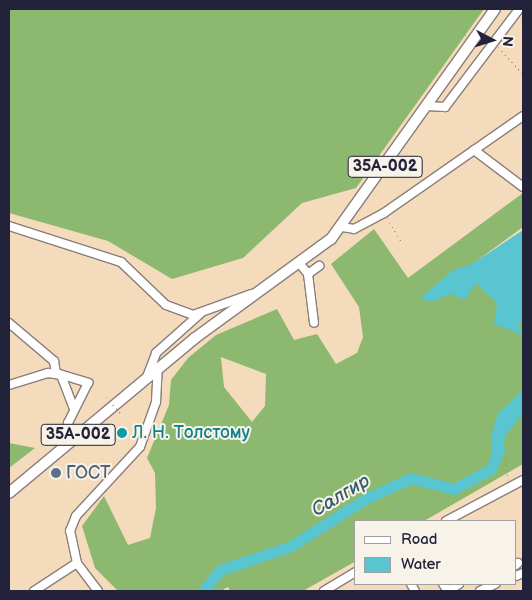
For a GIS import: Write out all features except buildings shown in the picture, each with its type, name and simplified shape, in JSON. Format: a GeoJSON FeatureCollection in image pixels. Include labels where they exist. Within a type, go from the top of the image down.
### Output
{"type":"FeatureCollection","features":[{"type":"Feature","properties":{"kind":"main road","name":"35А-002"},"geometry":{"type":"LineString","coordinates":[[9,493],[158,367],[300,264],[342,227],[495,9]]}},
{"type":"Feature","properties":{"kind":"street"},"geometry":{"type":"LineString","coordinates":[[427,106],[445,107],[519,9]]}},
{"type":"Feature","properties":{"kind":"street"},"geometry":{"type":"LineString","coordinates":[[342,227],[354,229],[384,213],[523,116]]}},
{"type":"Feature","properties":{"kind":"street"},"geometry":{"type":"LineString","coordinates":[[474,150],[523,187]]}},
{"type":"Feature","properties":{"kind":"street"},"geometry":{"type":"LineString","coordinates":[[9,226],[121,262],[166,304],[194,315],[265,289]]}},
{"type":"Feature","properties":{"kind":"street"},"geometry":{"type":"LineString","coordinates":[[300,264],[308,274],[314,323]]}},
{"type":"Feature","properties":{"kind":"street"},"geometry":{"type":"LineString","coordinates":[[308,274],[319,266]]}},
{"type":"Feature","properties":{"kind":"street"},"geometry":{"type":"LineString","coordinates":[[147,376],[156,352],[201,312]]}},
{"type":"Feature","properties":{"kind":"street"},"geometry":{"type":"LineString","coordinates":[[9,323],[54,361],[74,409]]}},
{"type":"Feature","properties":{"kind":"street"},"geometry":{"type":"LineString","coordinates":[[98,591],[77,564],[70,531],[76,516],[140,447],[156,402],[158,367]]}},
{"type":"Feature","properties":{"kind":"street"},"geometry":{"type":"LineString","coordinates":[[9,385],[48,373],[88,383],[74,409],[68,427],[73,439]]}},
{"type":"Feature","properties":{"kind":"street"},"geometry":{"type":"LineString","coordinates":[[448,520],[523,480]]}},
{"type":"Feature","properties":{"kind":"street"},"geometry":{"type":"LineString","coordinates":[[34,591],[77,564]]}},
{"type":"Feature","properties":{"kind":"street"},"geometry":{"type":"LineString","coordinates":[[324,591],[354,573]]}},
{"type":"Feature","properties":{"kind":"street"},"geometry":{"type":"LineString","coordinates":[[444,585],[448,591],[457,585]]}},
{"type":"Feature","properties":{"kind":"street"},"geometry":{"type":"LineString","coordinates":[[480,591],[493,585]]}},
{"type":"Feature","properties":{"kind":"path"},"geometry":{"type":"LineString","coordinates":[[449,9],[467,38]]}},
{"type":"Feature","properties":{"kind":"path"},"geometry":{"type":"LineString","coordinates":[[493,42],[523,74]]}},
{"type":"Feature","properties":{"kind":"path"},"geometry":{"type":"LineString","coordinates":[[384,213],[402,243]]}},
{"type":"Feature","properties":{"kind":"path"},"geometry":{"type":"LineString","coordinates":[[106,397],[122,415]]}},
{"type":"Feature","properties":{"kind":"path"},"geometry":{"type":"LineString","coordinates":[[508,488],[509,461],[505,456],[523,443]]}},
{"type":"Feature","properties":{"kind":"green space"},"geometry":{"type":"Polygon","coordinates":[[[9,9],[484,9],[356,188],[302,203],[243,258],[172,279],[108,241],[9,213],[9,9]]]}},
{"type":"Feature","properties":{"kind":"green space"},"geometry":{"type":"Polygon","coordinates":[[[523,193],[523,227],[478,260],[507,292],[523,283],[523,464],[426,520],[354,520],[354,562],[303,591],[230,591],[228,587],[221,591],[118,591],[95,568],[82,526],[104,496],[128,545],[150,538],[156,508],[155,473],[147,458],[169,405],[171,380],[188,358],[216,335],[277,309],[294,340],[317,334],[336,364],[357,353],[363,337],[359,307],[331,264],[374,229],[408,278],[523,193]],[[221,357],[224,387],[252,422],[265,406],[266,374],[221,357]]]}},
{"type":"Feature","properties":{"kind":"green space"},"geometry":{"type":"Polygon","coordinates":[[[9,443],[35,448],[9,468],[9,443]]]}},
{"type":"Feature","properties":{"kind":"water"},"geometry":{"type":"Polygon","coordinates":[[[523,230],[523,317],[518,326],[523,335],[494,324],[497,303],[476,283],[465,300],[451,294],[431,302],[420,298],[453,270],[472,264],[523,230]]]}},
{"type":"Feature","properties":{"kind":"water"},"geometry":{"type":"Polygon","coordinates":[[[523,390],[523,413],[506,435],[498,462],[491,462],[491,436],[498,414],[523,390]]]}},
{"type":"Feature","properties":{"kind":"waterway","name":"Салгир"},"geometry":{"type":"LineString","coordinates":[[203,591],[220,570],[291,546],[365,499],[411,478],[454,489],[491,469],[499,449]]}},
{"type":"Feature","properties":{"kind":"place","name":"Л. Н. Толстому"},"geometry":{"type":"Point","coordinates":[122,433]}},
{"type":"Feature","properties":{"kind":"place","name":"ГОСТ"},"geometry":{"type":"Point","coordinates":[56,473]}}]}
